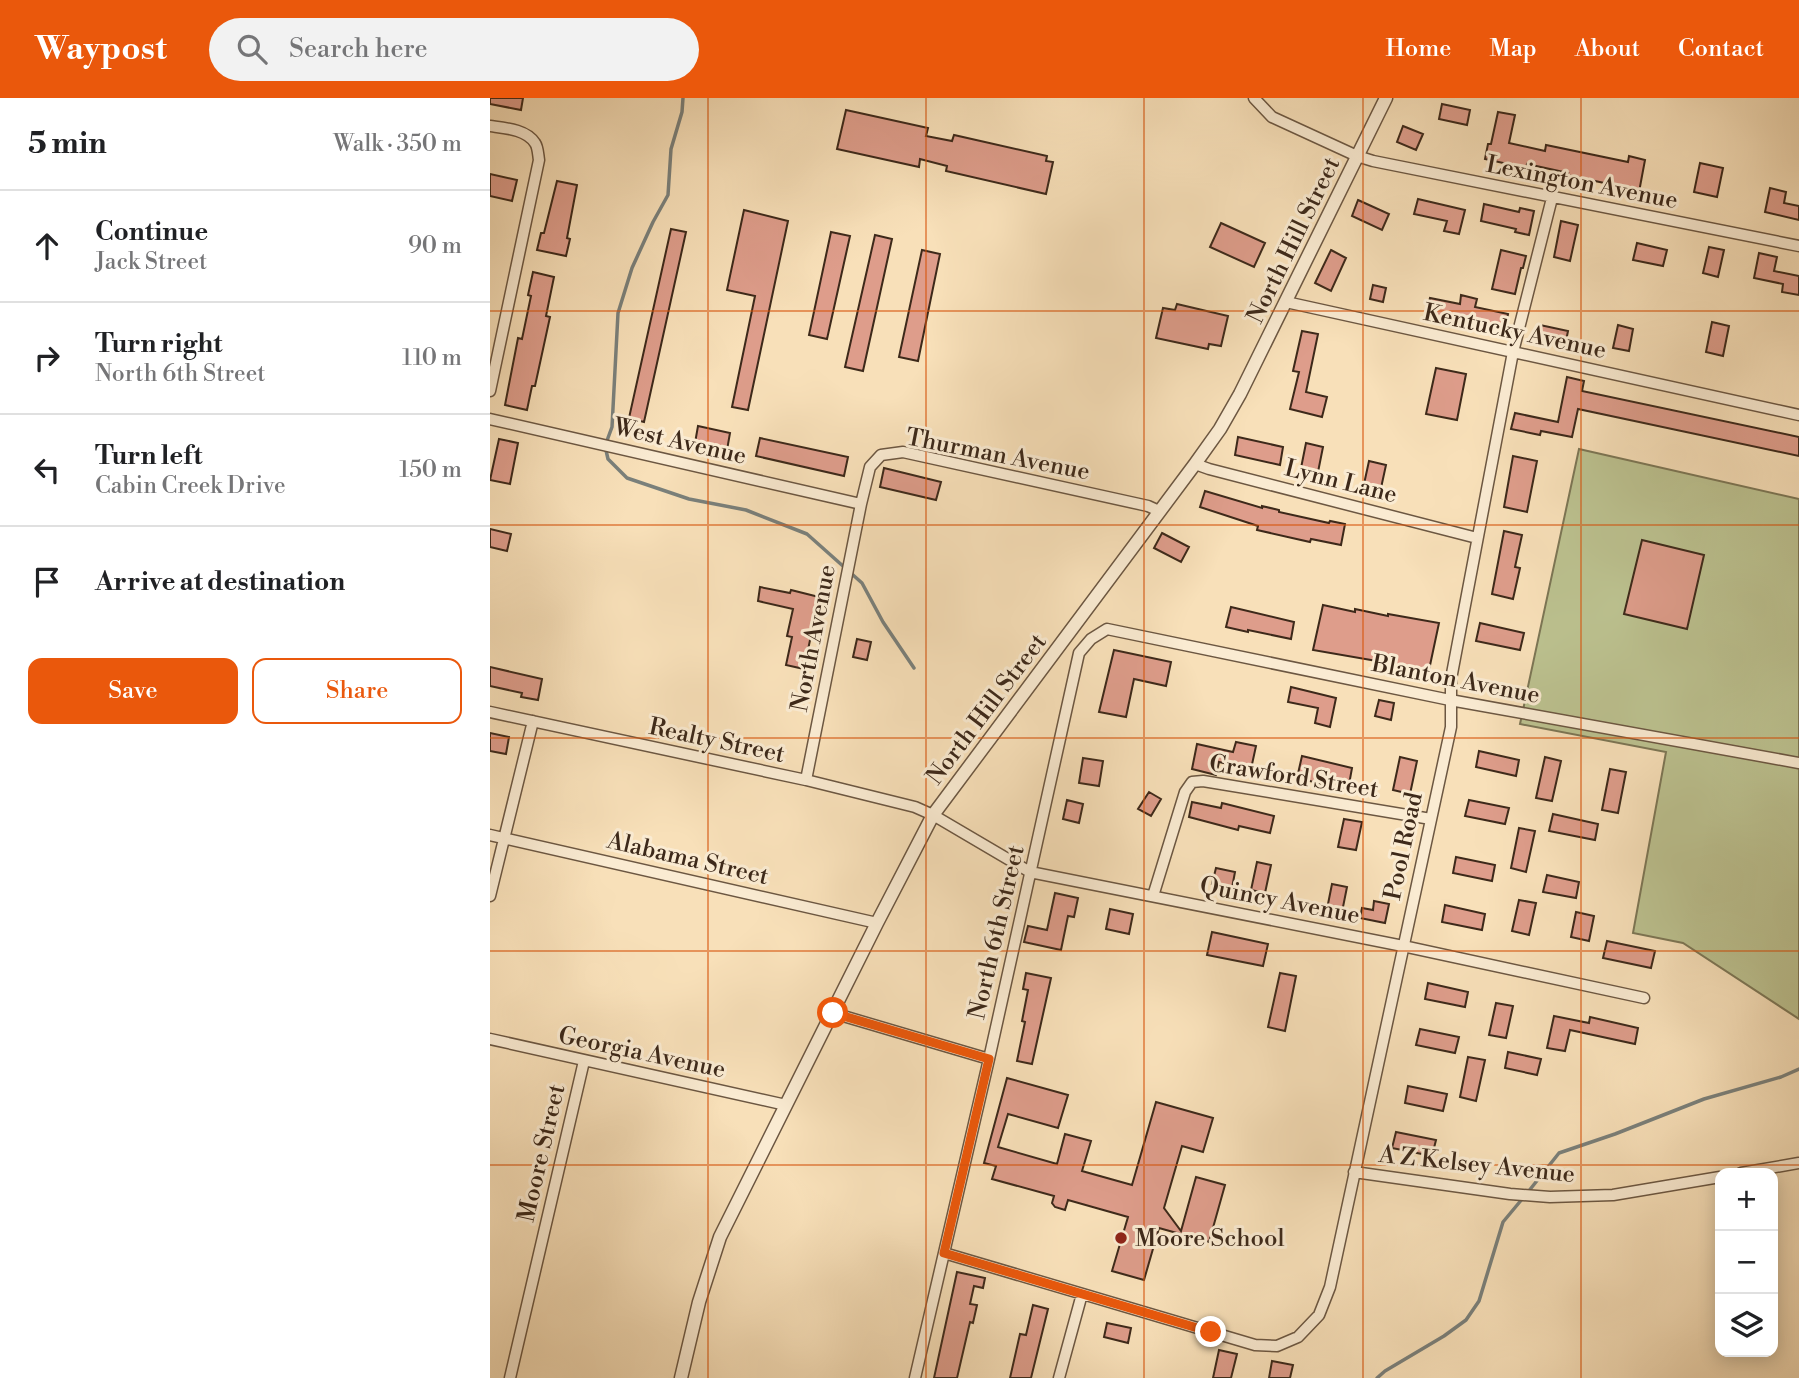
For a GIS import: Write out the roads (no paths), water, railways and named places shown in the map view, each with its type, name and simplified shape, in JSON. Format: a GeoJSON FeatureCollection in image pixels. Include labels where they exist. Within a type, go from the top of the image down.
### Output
{"type":"FeatureCollection","features":[{"type":"Feature","properties":{"kind":"street","name":"Lexington Avenue"},"geometry":{"type":"LineString","coordinates":[[1254,98],[1272,117],[1373,161],[1799,246]]}},
{"type":"Feature","properties":{"kind":"street","name":"North Hill Street"},"geometry":{"type":"LineString","coordinates":[[681,1378],[699,1302],[720,1237],[933,815],[1220,429],[1240,394],[1386,98]]}},
{"type":"Feature","properties":{"kind":"street"},"geometry":{"type":"LineString","coordinates":[[490,126],[528,136],[537,144],[539,160],[490,391]]}},
{"type":"Feature","properties":{"kind":"street","name":"Pool Road"},"geometry":{"type":"LineString","coordinates":[[1082,1294],[1255,1345],[1278,1346],[1298,1337],[1319,1315],[1330,1287],[1451,727],[1451,679],[1477,538],[1513,352],[1552,198]]}},
{"type":"Feature","properties":{"kind":"street","name":"Kentucky Avenue"},"geometry":{"type":"LineString","coordinates":[[1286,302],[1799,415]]}},
{"type":"Feature","properties":{"kind":"street","name":"West Avenue"},"geometry":{"type":"LineString","coordinates":[[490,419],[861,505]]}},
{"type":"Feature","properties":{"kind":"street","name":"Thurman Avenue"},"geometry":{"type":"LineString","coordinates":[[861,505],[870,467],[881,455],[903,452],[1148,506],[1159,511]]}},
{"type":"Feature","properties":{"kind":"street","name":"Lynn Lane"},"geometry":{"type":"LineString","coordinates":[[1195,464],[1477,538]]}},
{"type":"Feature","properties":{"kind":"street","name":"North Avenue"},"geometry":{"type":"LineString","coordinates":[[806,780],[861,505]]}},
{"type":"Feature","properties":{"kind":"street","name":"Blanton Avenue"},"geometry":{"type":"LineString","coordinates":[[1107,629],[1450,700],[1799,762]]}},
{"type":"Feature","properties":{"kind":"street","name":"North 6th Street"},"geometry":{"type":"LineString","coordinates":[[915,1378],[1079,653],[1091,639],[1107,629]]}},
{"type":"Feature","properties":{"kind":"street","name":"Realty Street"},"geometry":{"type":"LineString","coordinates":[[490,712],[806,780],[915,807],[1030,872]]}},
{"type":"Feature","properties":{"kind":"street"},"geometry":{"type":"LineString","coordinates":[[490,896],[533,721]]}},
{"type":"Feature","properties":{"kind":"street","name":"Crawford Street"},"geometry":{"type":"LineString","coordinates":[[1153,896],[1185,792],[1192,782],[1431,819]]}},
{"type":"Feature","properties":{"kind":"street","name":"Alabama Street"},"geometry":{"type":"LineString","coordinates":[[490,835],[877,923]]}},
{"type":"Feature","properties":{"kind":"street","name":"Quincy Avenue"},"geometry":{"type":"LineString","coordinates":[[1030,872],[1403,946],[1644,998]]}},
{"type":"Feature","properties":{"kind":"street"},"geometry":{"type":"LineString","coordinates":[[833,1013],[989,1059]]}},
{"type":"Feature","properties":{"kind":"street","name":"Georgia Avenue"},"geometry":{"type":"LineString","coordinates":[[490,1039],[786,1105]]}},
{"type":"Feature","properties":{"kind":"street","name":"Moore Street"},"geometry":{"type":"LineString","coordinates":[[510,1378],[584,1061]]}},
{"type":"Feature","properties":{"kind":"street"},"geometry":{"type":"LineString","coordinates":[[1770,1168],[1799,1163]]}},
{"type":"Feature","properties":{"kind":"street","name":"A Z Kelsey Avenue"},"geometry":{"type":"LineString","coordinates":[[1354,1172],[1550,1197],[1613,1195],[1715,1178]]}},
{"type":"Feature","properties":{"kind":"street"},"geometry":{"type":"LineString","coordinates":[[944,1253],[1082,1294],[1059,1378]]}},
{"type":"Feature","properties":{"kind":"waterway"},"geometry":{"type":"LineString","coordinates":[[683,98],[682,112],[671,149],[668,195],[632,268],[618,313],[612,427],[605,446],[608,459],[627,478],[689,499],[746,510],[807,534],[862,583],[883,622],[914,668]]}},
{"type":"Feature","properties":{"kind":"waterway"},"geometry":{"type":"LineString","coordinates":[[1528,1192],[1559,1153],[1704,1099],[1781,1077],[1799,1069]]}},
{"type":"Feature","properties":{"kind":"waterway"},"geometry":{"type":"LineString","coordinates":[[1377,1378],[1466,1320],[1479,1301],[1503,1222],[1523,1198]]}},
{"type":"Feature","properties":{"kind":"place","name":"Moore School"},"geometry":{"type":"Point","coordinates":[1121,1238]}}]}
